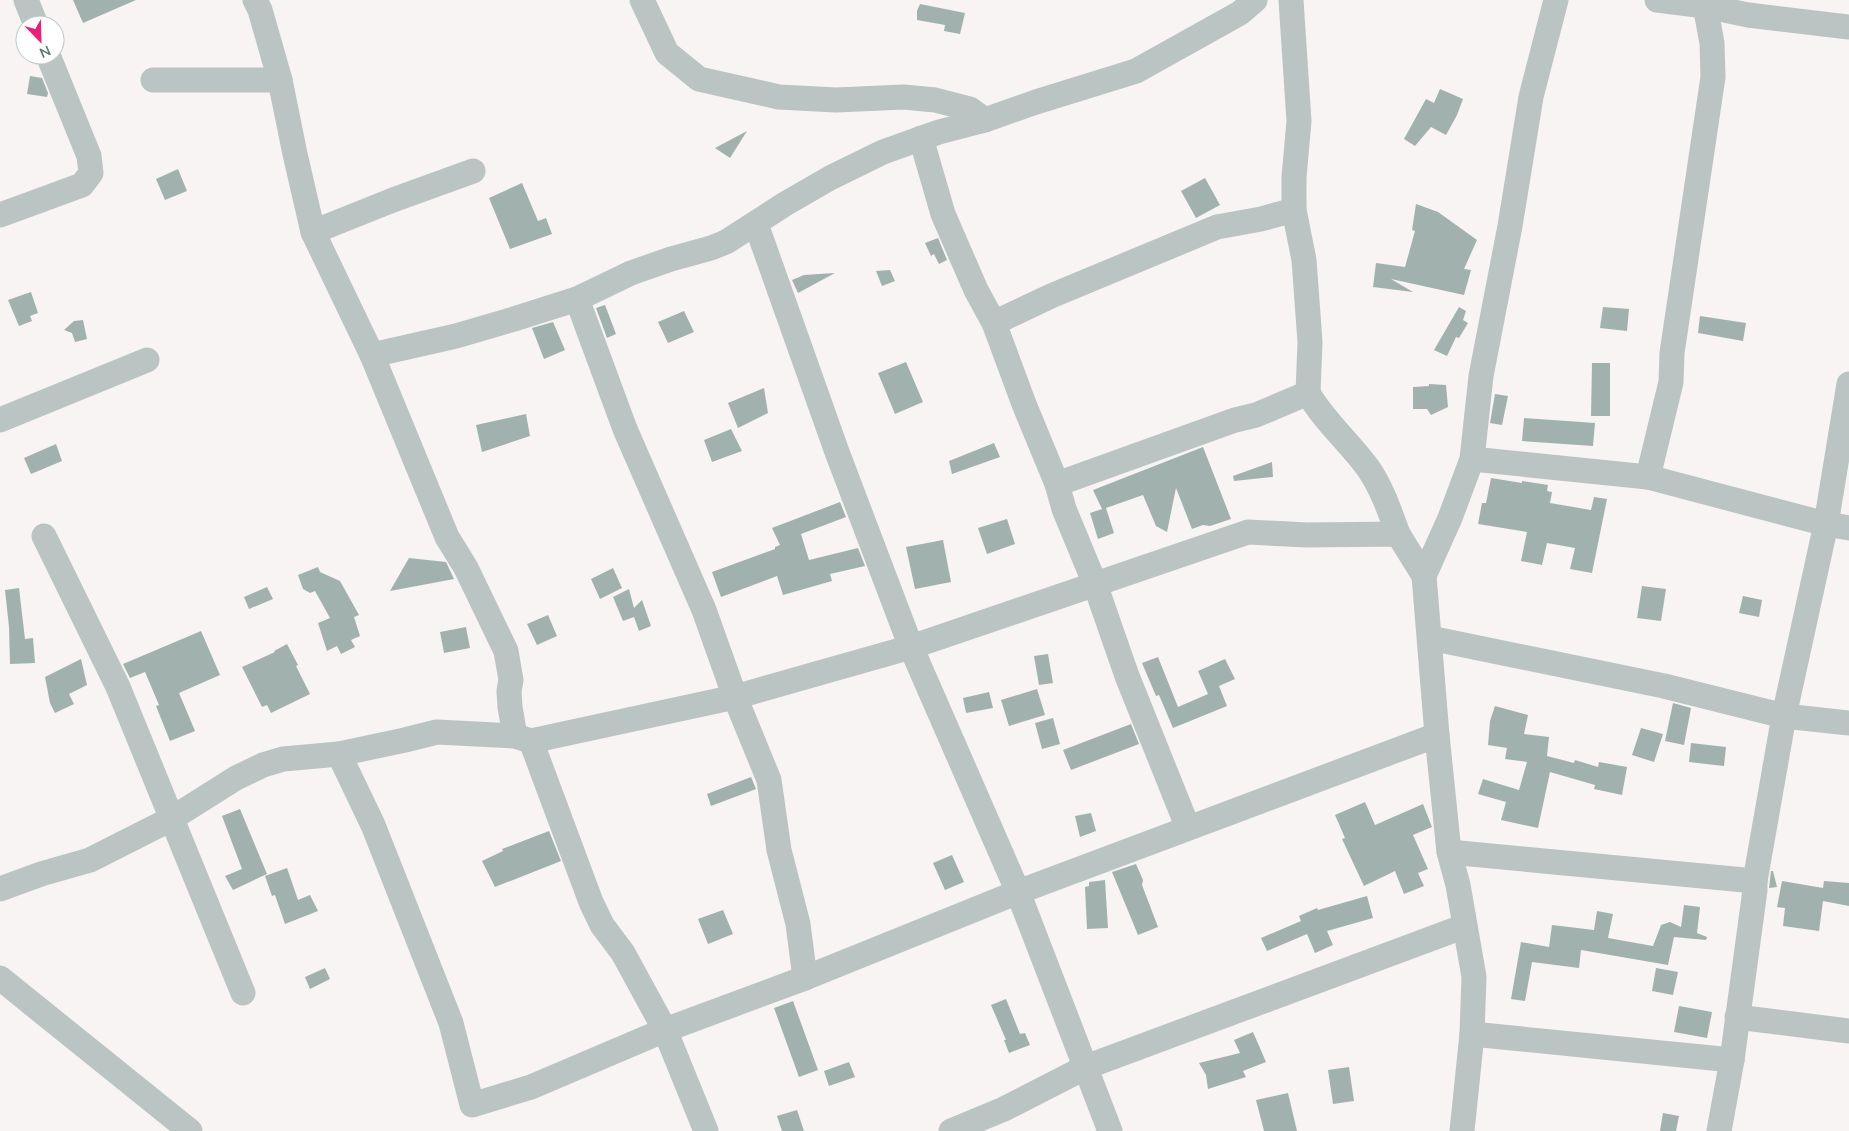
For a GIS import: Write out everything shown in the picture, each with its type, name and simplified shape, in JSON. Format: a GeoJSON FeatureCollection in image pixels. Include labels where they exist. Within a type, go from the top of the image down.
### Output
{"type":"FeatureCollection","features":[{"type":"Feature","properties":{"kind":"street"},"geometry":{"type":"LineString","coordinates":[[26,0],[32,15]]}},
{"type":"Feature","properties":{"kind":"street"},"geometry":{"type":"LineString","coordinates":[[255,0],[260,10],[280,80],[295,154],[314,232],[372,356],[447,538],[466,568],[506,651],[511,680],[509,692],[510,707],[591,902],[602,925],[623,953],[666,1030],[706,1131]]}},
{"type":"Feature","properties":{"kind":"street"},"geometry":{"type":"LineString","coordinates":[[642,0],[667,53],[699,79],[779,97],[836,100],[904,97],[935,100],[970,109],[985,120]]}},
{"type":"Feature","properties":{"kind":"street"},"geometry":{"type":"LineString","coordinates":[[372,356],[456,336],[577,299],[632,273],[726,242],[830,178],[883,152],[921,138],[985,120],[1136,71],[1240,14],[1255,0]]}},
{"type":"Feature","properties":{"kind":"street"},"geometry":{"type":"LineString","coordinates":[[1291,0],[1299,121],[1294,177],[1294,210],[1304,260],[1310,342],[1308,393],[1317,408],[1369,469],[1386,500],[1398,534],[1424,576],[1449,852],[1474,977],[1472,1034],[1462,1131]]}},
{"type":"Feature","properties":{"kind":"street"},"geometry":{"type":"LineString","coordinates":[[1424,576],[1450,518],[1472,459],[1481,376],[1510,226],[1531,97],[1556,0]]}},
{"type":"Feature","properties":{"kind":"street"},"geometry":{"type":"LineString","coordinates":[[1657,0],[1705,3],[1748,15],[1849,27]]}},
{"type":"Feature","properties":{"kind":"street"},"geometry":{"type":"LineString","coordinates":[[1648,477],[1672,382],[1672,353],[1713,77],[1712,43],[1705,3]]}},
{"type":"Feature","properties":{"kind":"street"},"geometry":{"type":"LineString","coordinates":[[0,215],[82,185],[92,173],[89,156],[52,65]]}},
{"type":"Feature","properties":{"kind":"street"},"geometry":{"type":"LineString","coordinates":[[153,80],[280,80]]}},
{"type":"Feature","properties":{"kind":"street"},"geometry":{"type":"LineString","coordinates":[[921,138],[943,214],[969,275],[994,323],[1024,404],[1057,484],[1064,510],[1095,584],[1127,676],[1188,828]]}},
{"type":"Feature","properties":{"kind":"street"},"geometry":{"type":"LineString","coordinates":[[314,232],[393,200],[473,171]]}},
{"type":"Feature","properties":{"kind":"street"},"geometry":{"type":"LineString","coordinates":[[994,323],[1076,286],[1217,228],[1294,210]]}},
{"type":"Feature","properties":{"kind":"street"},"geometry":{"type":"LineString","coordinates":[[756,224],[837,452],[911,647],[1018,892],[1110,1131]]}},
{"type":"Feature","properties":{"kind":"street"},"geometry":{"type":"LineString","coordinates":[[577,299],[625,429],[704,610],[735,697],[769,780],[779,850],[798,924],[805,978]]}},
{"type":"Feature","properties":{"kind":"street"},"geometry":{"type":"LineString","coordinates":[[0,420],[147,360]]}},
{"type":"Feature","properties":{"kind":"street"},"geometry":{"type":"LineString","coordinates":[[1719,1131],[1732,1060],[1755,890],[1754,881],[1784,716],[1838,526],[1849,384]]}},
{"type":"Feature","properties":{"kind":"street"},"geometry":{"type":"LineString","coordinates":[[1057,484],[1236,420],[1256,415],[1308,393]]}},
{"type":"Feature","properties":{"kind":"street"},"geometry":{"type":"LineString","coordinates":[[1472,459],[1648,477],[1838,526]]}},
{"type":"Feature","properties":{"kind":"street"},"geometry":{"type":"LineString","coordinates":[[0,890],[41,874],[90,860],[171,819],[236,778],[263,765],[283,759],[339,754],[437,732],[523,739],[735,697],[911,647],[1248,532],[1307,535],[1398,534]]}},
{"type":"Feature","properties":{"kind":"street"},"geometry":{"type":"LineString","coordinates":[[44,536],[118,688],[243,993]]}},
{"type":"Feature","properties":{"kind":"street"},"geometry":{"type":"LineString","coordinates":[[1430,638],[1664,686],[1784,716],[1849,723]]}},
{"type":"Feature","properties":{"kind":"street"},"geometry":{"type":"LineString","coordinates":[[339,754],[373,825],[451,1023],[472,1105],[531,1087],[666,1030],[805,978],[1018,892],[1437,735]]}},
{"type":"Feature","properties":{"kind":"street"},"geometry":{"type":"LineString","coordinates":[[1449,852],[1754,881]]}},
{"type":"Feature","properties":{"kind":"street"},"geometry":{"type":"LineString","coordinates":[[952,1131],[1004,1109],[1086,1067],[1465,926]]}},
{"type":"Feature","properties":{"kind":"street"},"geometry":{"type":"LineString","coordinates":[[0,978],[190,1131]]}},
{"type":"Feature","properties":{"kind":"street"},"geometry":{"type":"LineString","coordinates":[[1737,1017],[1849,1031]]}},
{"type":"Feature","properties":{"kind":"street"},"geometry":{"type":"LineString","coordinates":[[1472,1034],[1732,1060]]}},
{"type":"Feature","properties":{"kind":"building"},"geometry":{"type":"Polygon","coordinates":[[[73,0],[136,0],[83,23],[73,0]]]}},
{"type":"Feature","properties":{"kind":"building"},"geometry":{"type":"Polygon","coordinates":[[[920,4],[965,13],[960,34],[944,31],[945,25],[917,20],[917,11],[920,4]]]}},
{"type":"Feature","properties":{"kind":"building"},"geometry":{"type":"Polygon","coordinates":[[[30,76],[42,78],[48,93],[47,97],[27,94],[30,76]]]}},
{"type":"Feature","properties":{"kind":"building"},"geometry":{"type":"Polygon","coordinates":[[[1440,89],[1463,99],[1457,115],[1446,135],[1431,127],[1415,146],[1404,139],[1426,99],[1434,103],[1440,89]]]}},
{"type":"Feature","properties":{"kind":"building"},"geometry":{"type":"Polygon","coordinates":[[[747,131],[730,158],[715,148],[747,131]]]}},
{"type":"Feature","properties":{"kind":"building"},"geometry":{"type":"Polygon","coordinates":[[[178,169],[187,191],[165,200],[156,179],[178,169]]]}},
{"type":"Feature","properties":{"kind":"building"},"geometry":{"type":"Polygon","coordinates":[[[1205,178],[1220,205],[1196,218],[1181,191],[1205,178]]]}},
{"type":"Feature","properties":{"kind":"building"},"geometry":{"type":"Polygon","coordinates":[[[522,183],[538,221],[546,218],[552,234],[510,249],[489,198],[522,183]]]}},
{"type":"Feature","properties":{"kind":"building"},"geometry":{"type":"Polygon","coordinates":[[[1416,204],[1438,212],[1477,240],[1464,269],[1471,270],[1464,295],[1391,279],[1413,292],[1373,287],[1376,263],[1405,267],[1415,231],[1412,230],[1416,204]]]}},
{"type":"Feature","properties":{"kind":"building"},"geometry":{"type":"Polygon","coordinates":[[[938,238],[947,260],[939,264],[934,254],[931,256],[925,243],[938,238]]]}},
{"type":"Feature","properties":{"kind":"building"},"geometry":{"type":"Polygon","coordinates":[[[890,270],[895,281],[882,286],[876,271],[890,270]]]}},
{"type":"Feature","properties":{"kind":"building"},"geometry":{"type":"Polygon","coordinates":[[[835,273],[798,293],[792,280],[804,275],[835,273]]]}},
{"type":"Feature","properties":{"kind":"building"},"geometry":{"type":"Polygon","coordinates":[[[31,292],[38,313],[30,316],[32,321],[19,326],[8,300],[31,292]]]}},
{"type":"Feature","properties":{"kind":"building"},"geometry":{"type":"Polygon","coordinates":[[[605,305],[616,334],[607,338],[596,308],[605,305]]]}},
{"type":"Feature","properties":{"kind":"building"},"geometry":{"type":"Polygon","coordinates":[[[1459,307],[1466,311],[1463,320],[1468,323],[1459,338],[1456,337],[1447,356],[1434,350],[1459,307]]]}},
{"type":"Feature","properties":{"kind":"building"},"geometry":{"type":"Polygon","coordinates":[[[1603,307],[1629,309],[1627,331],[1600,328],[1603,307]]]}},
{"type":"Feature","properties":{"kind":"building"},"geometry":{"type":"Polygon","coordinates":[[[684,311],[694,332],[668,343],[658,322],[684,311]]]}},
{"type":"Feature","properties":{"kind":"building"},"geometry":{"type":"Polygon","coordinates":[[[1700,316],[1746,323],[1743,341],[1698,333],[1700,316]]]}},
{"type":"Feature","properties":{"kind":"building"},"geometry":{"type":"Polygon","coordinates":[[[83,320],[87,339],[75,342],[72,333],[64,330],[74,321],[83,320]]]}},
{"type":"Feature","properties":{"kind":"building"},"geometry":{"type":"Polygon","coordinates":[[[553,322],[565,350],[544,359],[532,328],[553,322]]]}},
{"type":"Feature","properties":{"kind":"building"},"geometry":{"type":"Polygon","coordinates":[[[906,362],[923,402],[895,414],[878,373],[906,362]]]}},
{"type":"Feature","properties":{"kind":"building"},"geometry":{"type":"Polygon","coordinates":[[[1592,363],[1610,363],[1610,416],[1591,416],[1592,363]]]}},
{"type":"Feature","properties":{"kind":"building"},"geometry":{"type":"Polygon","coordinates":[[[1429,384],[1446,385],[1448,407],[1431,415],[1427,409],[1413,409],[1413,387],[1429,386],[1429,384]]]}},
{"type":"Feature","properties":{"kind":"building"},"geometry":{"type":"Polygon","coordinates":[[[764,388],[768,413],[738,428],[728,403],[764,388]]]}},
{"type":"Feature","properties":{"kind":"building"},"geometry":{"type":"Polygon","coordinates":[[[1495,394],[1508,396],[1502,425],[1490,423],[1495,394]]]}},
{"type":"Feature","properties":{"kind":"building"},"geometry":{"type":"Polygon","coordinates":[[[526,414],[530,436],[482,452],[476,425],[526,414]]]}},
{"type":"Feature","properties":{"kind":"building"},"geometry":{"type":"Polygon","coordinates":[[[1524,418],[1595,423],[1593,446],[1522,441],[1524,418]]]}},
{"type":"Feature","properties":{"kind":"building"},"geometry":{"type":"Polygon","coordinates":[[[731,429],[742,451],[712,462],[704,440],[731,429]]]}},
{"type":"Feature","properties":{"kind":"building"},"geometry":{"type":"Polygon","coordinates":[[[994,443],[1000,457],[952,474],[949,461],[994,443]]]}},
{"type":"Feature","properties":{"kind":"building"},"geometry":{"type":"Polygon","coordinates":[[[56,444],[62,461],[31,474],[24,458],[56,444]]]}},
{"type":"Feature","properties":{"kind":"building"},"geometry":{"type":"Polygon","coordinates":[[[1203,447],[1231,519],[1210,526],[1203,525],[1192,529],[1176,488],[1167,532],[1156,526],[1143,495],[1106,508],[1114,533],[1098,539],[1090,513],[1102,509],[1093,490],[1203,447]]]}},
{"type":"Feature","properties":{"kind":"building"},"geometry":{"type":"Polygon","coordinates":[[[1272,462],[1273,477],[1234,481],[1233,476],[1272,462]]]}},
{"type":"Feature","properties":{"kind":"building"},"geometry":{"type":"Polygon","coordinates":[[[1491,478],[1548,485],[1547,491],[1552,492],[1550,503],[1591,510],[1594,497],[1607,499],[1592,573],[1570,569],[1575,548],[1547,543],[1542,565],[1521,561],[1527,532],[1478,524],[1482,503],[1486,503],[1491,478]]]}},
{"type":"Feature","properties":{"kind":"building"},"geometry":{"type":"Polygon","coordinates":[[[840,502],[846,517],[801,534],[809,560],[858,548],[865,566],[830,574],[832,581],[783,595],[777,576],[721,597],[712,572],[775,549],[775,547],[780,545],[772,528],[840,502]]]}},
{"type":"Feature","properties":{"kind":"building"},"geometry":{"type":"Polygon","coordinates":[[[1007,519],[1015,544],[987,554],[978,528],[1007,519]]]}},
{"type":"Feature","properties":{"kind":"building"},"geometry":{"type":"Polygon","coordinates":[[[943,540],[951,582],[915,589],[906,547],[943,540]]]}},
{"type":"Feature","properties":{"kind":"building"},"geometry":{"type":"Polygon","coordinates":[[[409,558],[446,562],[454,579],[390,591],[409,558]]]}},
{"type":"Feature","properties":{"kind":"building"},"geometry":{"type":"Polygon","coordinates":[[[318,567],[320,572],[340,581],[359,615],[354,617],[360,636],[351,640],[355,647],[341,654],[337,646],[327,651],[318,623],[330,618],[315,591],[310,593],[303,589],[298,575],[318,567]]]}},
{"type":"Feature","properties":{"kind":"building"},"geometry":{"type":"Polygon","coordinates":[[[613,568],[622,588],[600,599],[591,579],[613,568]]]}},
{"type":"Feature","properties":{"kind":"building"},"geometry":{"type":"Polygon","coordinates":[[[1642,586],[1666,589],[1661,621],[1637,618],[1642,586]]]}},
{"type":"Feature","properties":{"kind":"building"},"geometry":{"type":"Polygon","coordinates":[[[267,587],[273,599],[249,609],[244,597],[267,587]]]}},
{"type":"Feature","properties":{"kind":"building"},"geometry":{"type":"Polygon","coordinates":[[[19,588],[25,639],[33,638],[35,663],[10,664],[5,590],[19,588]]]}},
{"type":"Feature","properties":{"kind":"building"},"geometry":{"type":"Polygon","coordinates":[[[629,589],[634,608],[642,600],[651,626],[639,631],[634,617],[623,621],[613,597],[629,589]]]}},
{"type":"Feature","properties":{"kind":"building"},"geometry":{"type":"Polygon","coordinates":[[[1743,596],[1762,600],[1759,617],[1739,613],[1743,596]]]}},
{"type":"Feature","properties":{"kind":"building"},"geometry":{"type":"Polygon","coordinates":[[[548,615],[557,636],[537,645],[527,624],[548,615]]]}},
{"type":"Feature","properties":{"kind":"building"},"geometry":{"type":"Polygon","coordinates":[[[466,627],[470,648],[444,653],[440,632],[466,627]]]}},
{"type":"Feature","properties":{"kind":"building"},"geometry":{"type":"Polygon","coordinates":[[[201,631],[220,675],[179,693],[195,731],[170,741],[156,706],[159,705],[145,672],[130,678],[123,664],[201,631]]]}},
{"type":"Feature","properties":{"kind":"building"},"geometry":{"type":"Polygon","coordinates":[[[287,644],[310,694],[271,713],[267,705],[262,707],[242,667],[275,652],[287,644]]]}},
{"type":"Feature","properties":{"kind":"building"},"geometry":{"type":"Polygon","coordinates":[[[1048,654],[1053,683],[1039,685],[1034,656],[1048,654]]]}},
{"type":"Feature","properties":{"kind":"building"},"geometry":{"type":"Polygon","coordinates":[[[1158,657],[1178,707],[1208,694],[1198,671],[1225,659],[1235,679],[1219,686],[1227,706],[1173,728],[1159,695],[1156,696],[1142,663],[1158,657]]]}},
{"type":"Feature","properties":{"kind":"building"},"geometry":{"type":"Polygon","coordinates":[[[81,659],[87,685],[69,694],[74,704],[55,713],[50,703],[45,677],[81,659]]]}},
{"type":"Feature","properties":{"kind":"building"},"geometry":{"type":"Polygon","coordinates":[[[1037,689],[1045,715],[1009,726],[1001,700],[1037,689]]]}},
{"type":"Feature","properties":{"kind":"building"},"geometry":{"type":"Polygon","coordinates":[[[989,692],[993,708],[966,713],[963,698],[989,692]]]}},
{"type":"Feature","properties":{"kind":"building"},"geometry":{"type":"Polygon","coordinates":[[[1673,703],[1691,708],[1684,745],[1665,741],[1673,703]]]}},
{"type":"Feature","properties":{"kind":"building"},"geometry":{"type":"Polygon","coordinates":[[[1495,706],[1528,715],[1524,734],[1549,737],[1547,756],[1574,763],[1575,760],[1598,767],[1599,762],[1627,767],[1622,795],[1594,789],[1595,785],[1550,772],[1538,828],[1501,820],[1506,802],[1478,794],[1483,779],[1519,790],[1527,762],[1505,759],[1507,748],[1488,745],[1490,721],[1495,706]]]}},
{"type":"Feature","properties":{"kind":"building"},"geometry":{"type":"Polygon","coordinates":[[[1053,718],[1060,744],[1042,749],[1035,723],[1053,718]]]}},
{"type":"Feature","properties":{"kind":"building"},"geometry":{"type":"Polygon","coordinates":[[[1131,724],[1139,744],[1071,770],[1063,750],[1131,724]]]}},
{"type":"Feature","properties":{"kind":"building"},"geometry":{"type":"Polygon","coordinates":[[[1641,728],[1663,734],[1654,762],[1632,755],[1641,728]]]}},
{"type":"Feature","properties":{"kind":"building"},"geometry":{"type":"Polygon","coordinates":[[[1691,743],[1726,747],[1724,766],[1689,762],[1691,743]]]}},
{"type":"Feature","properties":{"kind":"building"},"geometry":{"type":"Polygon","coordinates":[[[751,777],[756,789],[711,806],[707,794],[751,777]]]}},
{"type":"Feature","properties":{"kind":"building"},"geometry":{"type":"Polygon","coordinates":[[[1365,802],[1375,825],[1423,804],[1432,827],[1413,835],[1428,869],[1418,873],[1424,886],[1404,894],[1395,871],[1364,886],[1342,839],[1345,838],[1335,815],[1365,802]]]}},
{"type":"Feature","properties":{"kind":"building"},"geometry":{"type":"Polygon","coordinates":[[[240,809],[267,874],[233,890],[225,876],[242,869],[222,816],[240,809]]]}},
{"type":"Feature","properties":{"kind":"building"},"geometry":{"type":"Polygon","coordinates":[[[1091,813],[1096,831],[1080,837],[1075,816],[1091,813]]]}},
{"type":"Feature","properties":{"kind":"building"},"geometry":{"type":"Polygon","coordinates":[[[549,831],[561,861],[495,887],[482,861],[503,851],[502,849],[549,831]]]}},
{"type":"Feature","properties":{"kind":"building"},"geometry":{"type":"Polygon","coordinates":[[[952,855],[964,882],[945,890],[933,863],[952,855]]]}},
{"type":"Feature","properties":{"kind":"building"},"geometry":{"type":"Polygon","coordinates":[[[1136,864],[1158,927],[1138,935],[1112,872],[1136,864]]]}},
{"type":"Feature","properties":{"kind":"building"},"geometry":{"type":"Polygon","coordinates":[[[287,868],[298,900],[310,895],[318,911],[285,924],[275,895],[272,896],[265,876],[287,868]]]}},
{"type":"Feature","properties":{"kind":"building"},"geometry":{"type":"Polygon","coordinates":[[[1771,871],[1773,871],[1777,887],[1769,888],[1771,871]]]}},
{"type":"Feature","properties":{"kind":"building"},"geometry":{"type":"Polygon","coordinates":[[[1105,880],[1108,928],[1087,929],[1085,887],[1089,886],[1089,882],[1105,880]]]}},
{"type":"Feature","properties":{"kind":"building"},"geometry":{"type":"Polygon","coordinates":[[[1782,881],[1823,888],[1824,881],[1849,883],[1849,906],[1823,901],[1819,931],[1783,926],[1785,908],[1777,907],[1782,881]]]}},
{"type":"Feature","properties":{"kind":"building"},"geometry":{"type":"Polygon","coordinates":[[[1367,896],[1373,918],[1327,931],[1333,945],[1315,953],[1307,934],[1267,951],[1261,938],[1301,921],[1299,916],[1317,908],[1318,910],[1367,896]]]}},
{"type":"Feature","properties":{"kind":"building"},"geometry":{"type":"Polygon","coordinates":[[[1684,905],[1700,907],[1697,933],[1707,937],[1706,940],[1674,937],[1668,965],[1581,950],[1579,968],[1532,962],[1525,1001],[1511,999],[1521,942],[1549,947],[1552,925],[1594,930],[1597,911],[1613,914],[1608,938],[1653,946],[1661,925],[1670,922],[1681,927],[1684,905]]]}},
{"type":"Feature","properties":{"kind":"building"},"geometry":{"type":"Polygon","coordinates":[[[723,910],[733,934],[708,944],[698,919],[723,910]]]}},
{"type":"Feature","properties":{"kind":"building"},"geometry":{"type":"Polygon","coordinates":[[[325,968],[330,979],[310,989],[305,977],[325,968]]]}},
{"type":"Feature","properties":{"kind":"building"},"geometry":{"type":"Polygon","coordinates":[[[1656,968],[1678,972],[1673,995],[1652,991],[1656,968]]]}},
{"type":"Feature","properties":{"kind":"building"},"geometry":{"type":"Polygon","coordinates":[[[1006,999],[1020,1034],[1025,1033],[1030,1045],[1009,1053],[1004,1040],[1006,1040],[991,1005],[1006,999]]]}},
{"type":"Feature","properties":{"kind":"building"},"geometry":{"type":"Polygon","coordinates":[[[793,1001],[818,1070],[799,1077],[774,1008],[793,1001]]]}},
{"type":"Feature","properties":{"kind":"building"},"geometry":{"type":"Polygon","coordinates":[[[1679,1006],[1712,1012],[1707,1038],[1674,1032],[1679,1006]]]}},
{"type":"Feature","properties":{"kind":"building"},"geometry":{"type":"Polygon","coordinates":[[[1253,1032],[1266,1062],[1243,1071],[1246,1077],[1208,1089],[1206,1075],[1199,1063],[1240,1053],[1234,1040],[1253,1032]]]}},
{"type":"Feature","properties":{"kind":"building"},"geometry":{"type":"Polygon","coordinates":[[[849,1062],[855,1077],[829,1086],[824,1071],[849,1062]]]}},
{"type":"Feature","properties":{"kind":"building"},"geometry":{"type":"Polygon","coordinates":[[[1349,1067],[1354,1101],[1333,1104],[1328,1070],[1349,1067]]]}},
{"type":"Feature","properties":{"kind":"building"},"geometry":{"type":"Polygon","coordinates":[[[1288,1093],[1297,1131],[1264,1131],[1256,1100],[1288,1093]]]}},
{"type":"Feature","properties":{"kind":"building"},"geometry":{"type":"Polygon","coordinates":[[[797,1110],[804,1131],[782,1131],[777,1116],[797,1110]]]}},
{"type":"Feature","properties":{"kind":"building"},"geometry":{"type":"Polygon","coordinates":[[[1663,1113],[1679,1116],[1676,1131],[1660,1131],[1663,1113]]]}}]}
